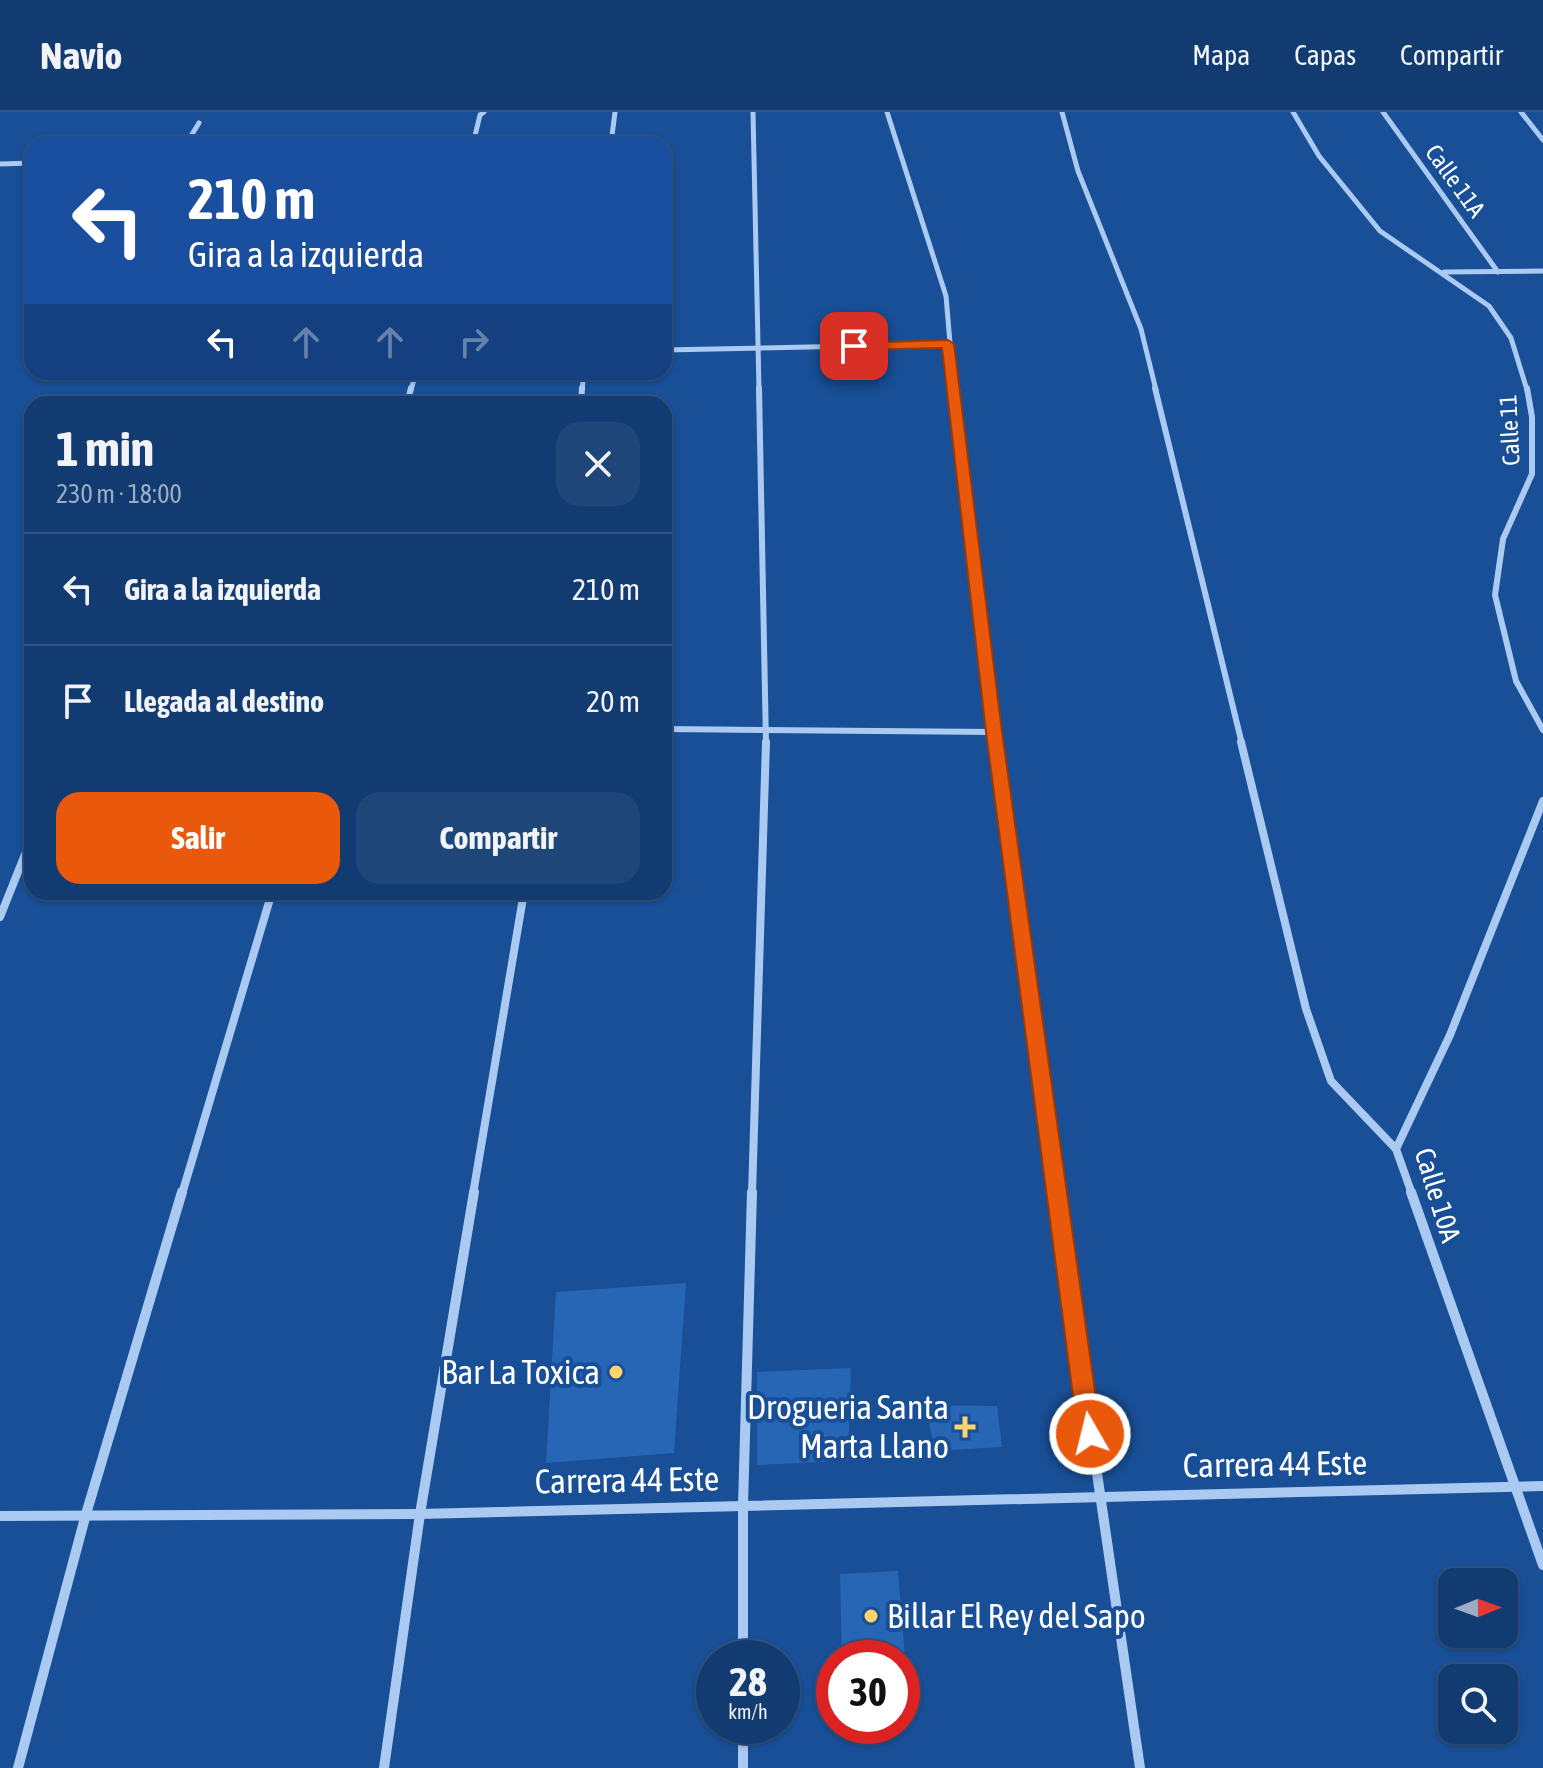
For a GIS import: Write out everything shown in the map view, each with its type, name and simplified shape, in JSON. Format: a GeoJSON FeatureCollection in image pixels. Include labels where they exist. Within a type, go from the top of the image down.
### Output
{"type":"FeatureCollection","features":[{"type":"Feature","properties":{"kind":"street"},"geometry":{"type":"LineString","coordinates":[[475,136],[480,115],[484,112]]}},
{"type":"Feature","properties":{"kind":"street"},"geometry":{"type":"LineString","coordinates":[[612,136],[615,112]]}},
{"type":"Feature","properties":{"kind":"street"},"geometry":{"type":"LineString","coordinates":[[743,1640],[743,1505],[766,731],[753,112]]}},
{"type":"Feature","properties":{"kind":"street"},"geometry":{"type":"LineString","coordinates":[[887,112],[946,296],[948,344],[994,732],[1098,1496],[1140,1768]]}},
{"type":"Feature","properties":{"kind":"street"},"geometry":{"type":"LineString","coordinates":[[1062,112],[1078,171],[1141,329],[1306,1009],[1331,1081],[1396,1149]]}},
{"type":"Feature","properties":{"kind":"street","name":"Calle 11"},"geometry":{"type":"LineString","coordinates":[[1293,112],[1319,156],[1380,231],[1403,250],[1443,272],[1489,306],[1511,338],[1523,369],[1532,417],[1532,474],[1503,539],[1495,595],[1516,681],[1543,730]]}},
{"type":"Feature","properties":{"kind":"street","name":"Calle 11A"},"geometry":{"type":"LineString","coordinates":[[1383,112],[1498,272]]}},
{"type":"Feature","properties":{"kind":"street"},"geometry":{"type":"LineString","coordinates":[[1521,112],[1543,140]]}},
{"type":"Feature","properties":{"kind":"street"},"geometry":{"type":"LineString","coordinates":[[191,136],[199,123]]}},
{"type":"Feature","properties":{"kind":"street"},"geometry":{"type":"LineString","coordinates":[[0,164],[24,163]]}},
{"type":"Feature","properties":{"kind":"street"},"geometry":{"type":"LineString","coordinates":[[1443,272],[1543,271]]}},
{"type":"Feature","properties":{"kind":"street"},"geometry":{"type":"LineString","coordinates":[[672,350],[948,344]]}},
{"type":"Feature","properties":{"kind":"street"},"geometry":{"type":"LineString","coordinates":[[1532,474],[1543,474]]}},
{"type":"Feature","properties":{"kind":"street"},"geometry":{"type":"LineString","coordinates":[[672,729],[994,732]]}},
{"type":"Feature","properties":{"kind":"street","name":"Calle 10A"},"geometry":{"type":"LineString","coordinates":[[1543,801],[1450,1035],[1396,1149],[1543,1565]]}},
{"type":"Feature","properties":{"kind":"street"},"geometry":{"type":"LineString","coordinates":[[0,917],[24,857]]}},
{"type":"Feature","properties":{"kind":"street"},"geometry":{"type":"LineString","coordinates":[[18,1768],[86,1514],[270,900]]}},
{"type":"Feature","properties":{"kind":"street"},"geometry":{"type":"LineString","coordinates":[[384,1768],[420,1514],[523,900]]}},
{"type":"Feature","properties":{"kind":"street","name":"Carrera 44 Este"},"geometry":{"type":"LineString","coordinates":[[0,1516],[420,1514],[1543,1486]]}},
{"type":"Feature","properties":{"kind":"street"},"geometry":{"type":"LineString","coordinates":[[743,1744],[743,1768]]}},
{"type":"Feature","properties":{"kind":"building","name":"Bar La Toxica"},"geometry":{"type":"Polygon","coordinates":[[[686,1283],[674,1453],[546,1463],[556,1292],[686,1283]]]}},
{"type":"Feature","properties":{"kind":"building"},"geometry":{"type":"Polygon","coordinates":[[[851,1368],[848,1461],[757,1465],[757,1372],[851,1368]]]}},
{"type":"Feature","properties":{"kind":"building","name":"Drogueria Santa Marta Llano"},"geometry":{"type":"Polygon","coordinates":[[[925,1405],[997,1406],[1002,1447],[935,1451],[925,1405]]]}},
{"type":"Feature","properties":{"kind":"building","name":"Billar El Rey del Sapo"},"geometry":{"type":"Polygon","coordinates":[[[898,1571],[904,1640],[842,1640],[840,1574],[898,1571]]]}},
{"type":"Feature","properties":{"kind":"place","name":"Bar La Toxica"},"geometry":{"type":"Point","coordinates":[616,1372]}},
{"type":"Feature","properties":{"kind":"place","name":"Drogueria Santa Marta Llano"},"geometry":{"type":"Point","coordinates":[965,1427]}},
{"type":"Feature","properties":{"kind":"place","name":"Billar El Rey del Sapo"},"geometry":{"type":"Point","coordinates":[871,1616]}},
{"type":"Feature","properties":{"kind":"route"},"geometry":{"type":"LineString","coordinates":[[854,346],[948,344],[994,732],[1090,1434]]}}]}
